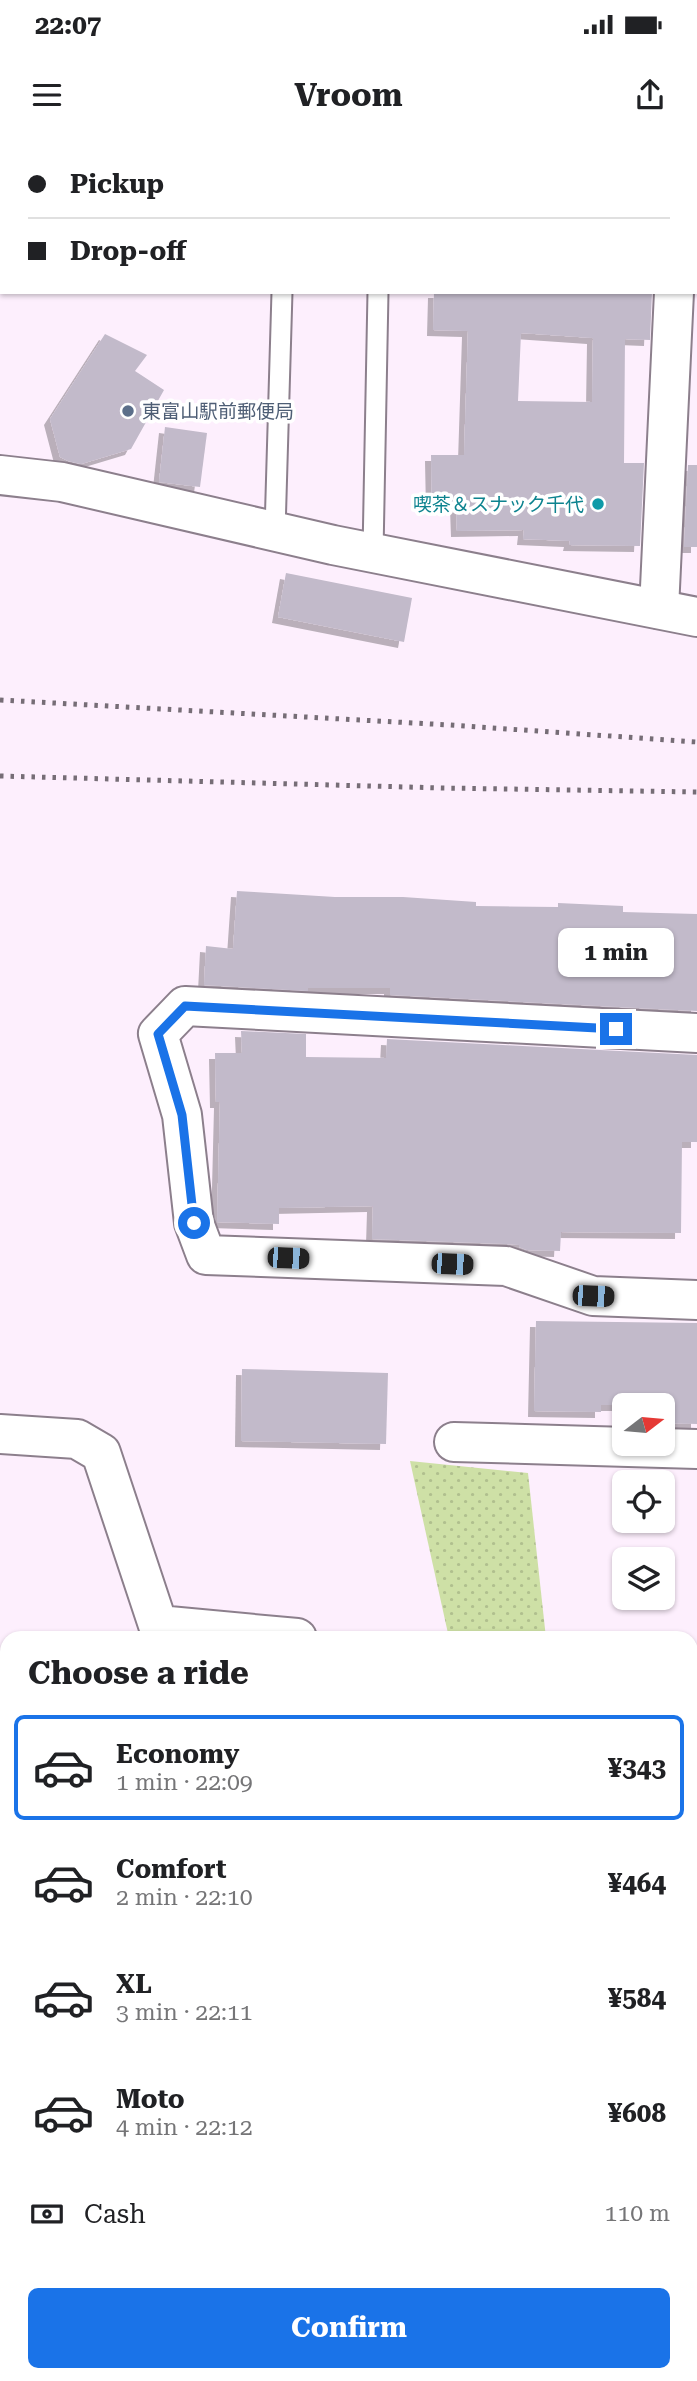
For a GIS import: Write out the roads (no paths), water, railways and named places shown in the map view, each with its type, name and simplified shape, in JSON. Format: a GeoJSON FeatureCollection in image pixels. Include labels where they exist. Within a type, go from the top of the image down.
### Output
{"type":"FeatureCollection","features":[{"type":"Feature","properties":{"kind":"street"},"geometry":{"type":"LineString","coordinates":[[659,609],[674,294]]}},
{"type":"Feature","properties":{"kind":"street"},"geometry":{"type":"LineString","coordinates":[[0,475],[62,482],[373,552],[697,617]]}},
{"type":"Feature","properties":{"kind":"street"},"geometry":{"type":"LineString","coordinates":[[697,1033],[185,1006],[158,1034],[182,1115],[194,1223],[206,1255],[506,1265],[593,1296],[697,1300]]}},
{"type":"Feature","properties":{"kind":"street"},"geometry":{"type":"LineString","coordinates":[[0,1434],[77,1439],[101,1453],[158,1625],[222,1631]]}},
{"type":"Feature","properties":{"kind":"street"},"geometry":{"type":"LineString","coordinates":[[454,1442],[697,1449]]}},
{"type":"Feature","properties":{"kind":"lane"},"geometry":{"type":"LineString","coordinates":[[275,531],[282,294]]}},
{"type":"Feature","properties":{"kind":"lane"},"geometry":{"type":"LineString","coordinates":[[373,552],[378,294]]}},
{"type":"Feature","properties":{"kind":"railway"},"geometry":{"type":"LineString","coordinates":[[0,700],[450,725],[697,742]]}},
{"type":"Feature","properties":{"kind":"railway"},"geometry":{"type":"LineString","coordinates":[[0,776],[697,792]]}},
{"type":"Feature","properties":{"kind":"place","name":"東富山駅前郵便局"},"geometry":{"type":"Point","coordinates":[128,411]}},
{"type":"Feature","properties":{"kind":"place","name":"喫茶＆スナック千代"},"geometry":{"type":"Point","coordinates":[598,504]}}]}
